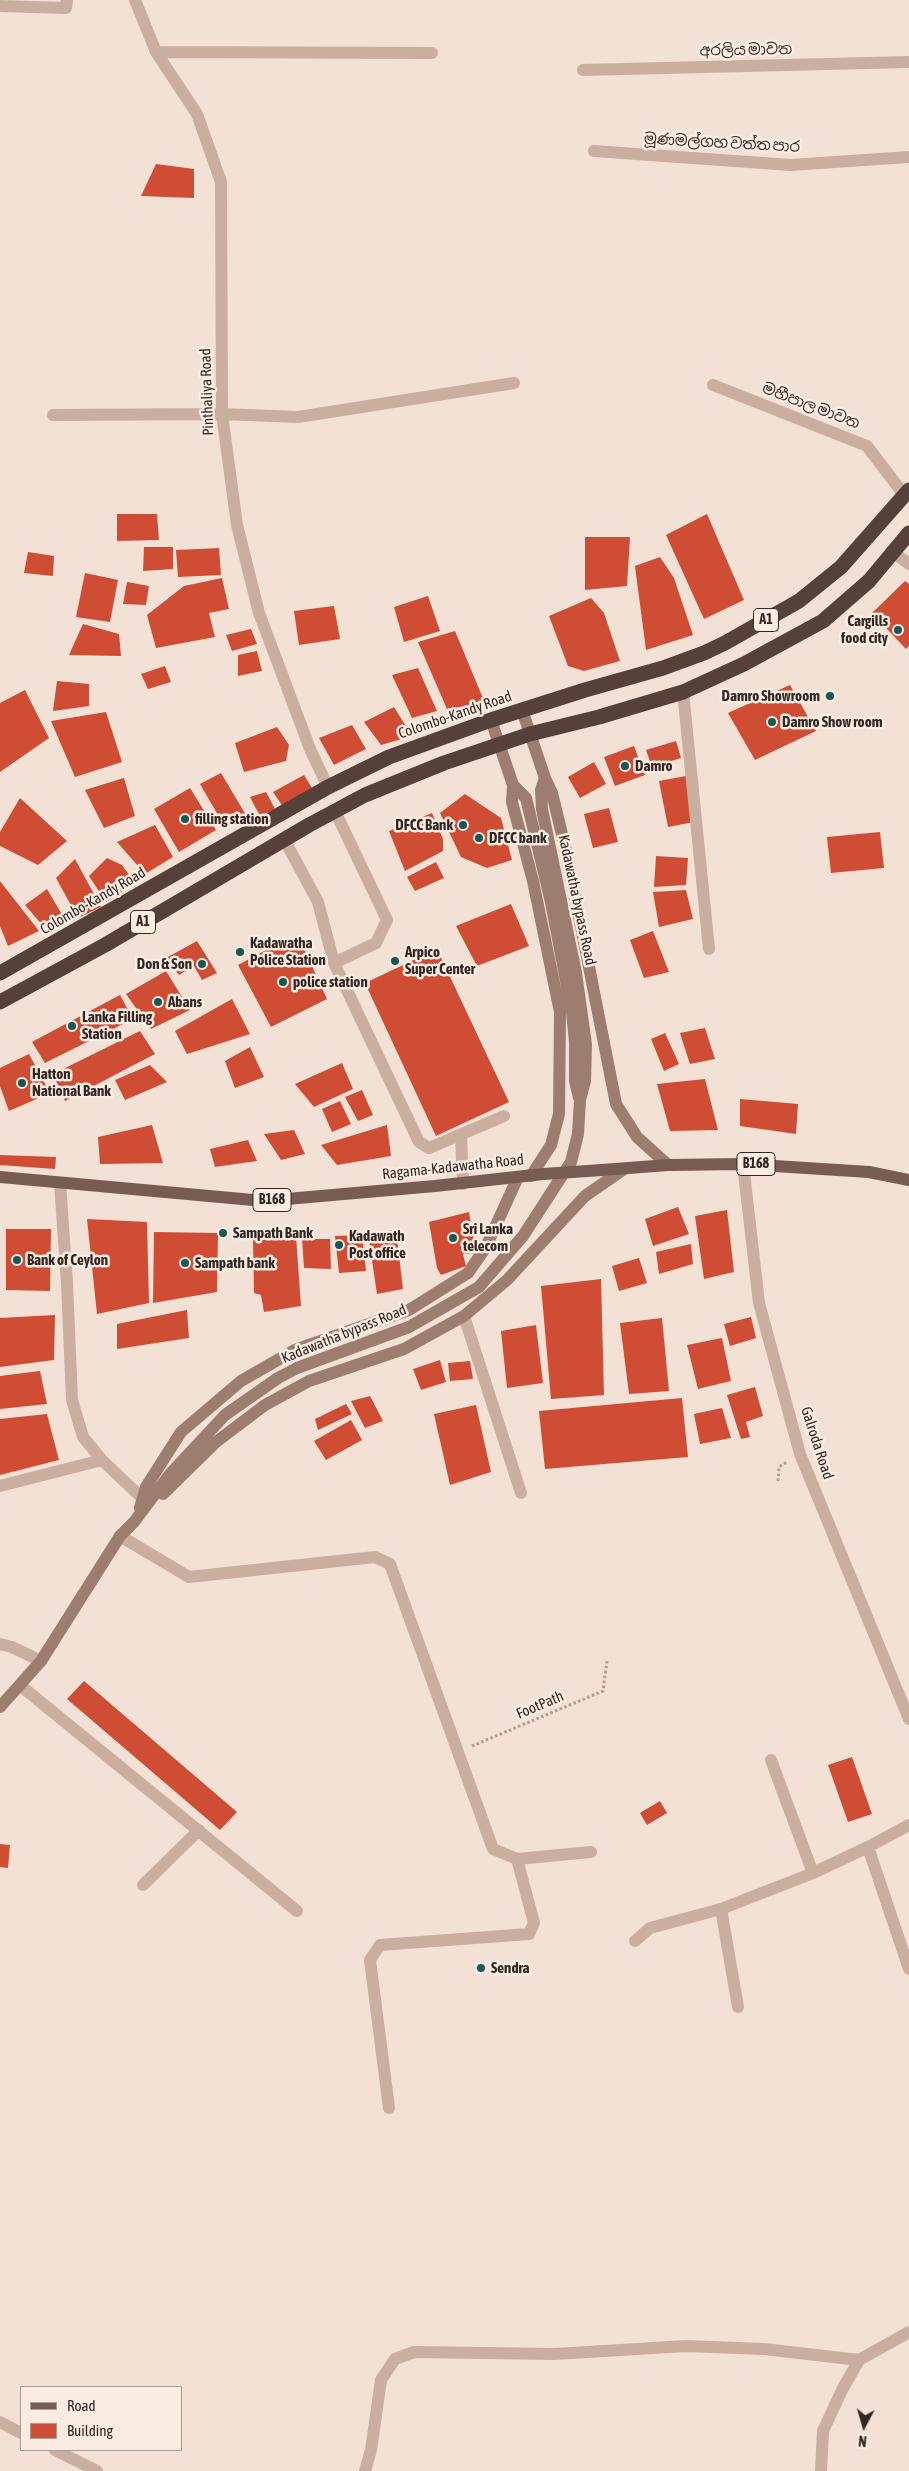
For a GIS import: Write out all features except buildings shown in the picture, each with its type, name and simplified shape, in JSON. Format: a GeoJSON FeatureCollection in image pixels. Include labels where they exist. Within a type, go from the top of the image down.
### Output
{"type":"FeatureCollection","features":[{"type":"Feature","properties":{"kind":"highway","name":"Colombo-Kandy Road"},"geometry":{"type":"LineString","coordinates":[[0,972],[328,787],[389,757],[522,710],[663,668],[704,654],[725,643],[806,595],[841,567],[907,493]]}},
{"type":"Feature","properties":{"kind":"highway","name":"A1"},"geometry":{"type":"LineString","coordinates":[[0,1002],[105,945],[335,810],[398,781],[530,734],[599,717],[684,692],[744,664],[823,621],[868,581],[909,533]]}},
{"type":"Feature","properties":{"kind":"main road"},"geometry":{"type":"LineString","coordinates":[[522,710],[552,793],[567,855],[616,1104],[637,1137],[668,1165]]}},
{"type":"Feature","properties":{"kind":"main road","name":"Kadawatha bypass Road"},"geometry":{"type":"LineString","coordinates":[[492,720],[513,785],[526,798],[551,902],[572,1012],[576,1081],[580,1100]]}},
{"type":"Feature","properties":{"kind":"main road","name":"Kadawatha bypass Road"},"geometry":{"type":"LineString","coordinates":[[0,1707],[42,1661],[120,1536],[134,1522],[170,1474],[195,1445],[225,1415],[250,1396],[298,1368],[408,1327],[480,1287],[523,1236],[571,1162],[578,1134],[580,1100],[585,1081],[586,1044],[576,973],[542,809],[541,790],[546,778]]}},
{"type":"Feature","properties":{"kind":"main road"},"geometry":{"type":"LineString","coordinates":[[134,1522],[146,1487],[181,1432],[241,1381],[295,1350],[408,1310],[468,1273],[551,1145],[559,1114],[560,1012],[532,881],[512,802],[513,785]]}},
{"type":"Feature","properties":{"kind":"main road","name":"Ragama-Kadawatha Road"},"geometry":{"type":"LineString","coordinates":[[0,1177],[264,1201],[668,1165],[743,1164],[869,1172],[909,1180]]}},
{"type":"Feature","properties":{"kind":"main road"},"geometry":{"type":"LineString","coordinates":[[134,1522],[216,1442],[265,1405],[309,1382],[404,1349],[464,1316],[507,1280],[585,1196],[624,1169]]}},
{"type":"Feature","properties":{"kind":"street"},"geometry":{"type":"LineString","coordinates":[[0,6],[66,8],[67,0]]}},
{"type":"Feature","properties":{"kind":"street","name":"Pinthaliya Road"},"geometry":{"type":"LineString","coordinates":[[135,0],[156,52],[197,114],[221,182],[222,414],[237,525],[259,613],[310,749],[328,787]]}},
{"type":"Feature","properties":{"kind":"street"},"geometry":{"type":"LineString","coordinates":[[156,52],[432,53]]}},
{"type":"Feature","properties":{"kind":"street","name":"අරලිය මාවත"},"geometry":{"type":"LineString","coordinates":[[584,70],[909,62]]}},
{"type":"Feature","properties":{"kind":"street","name":"මූණමල්ගහ වත්ත පාර"},"geometry":{"type":"LineString","coordinates":[[594,151],[791,166],[909,157]]}},
{"type":"Feature","properties":{"kind":"street"},"geometry":{"type":"LineString","coordinates":[[53,415],[222,414],[298,417],[514,383]]}},
{"type":"Feature","properties":{"kind":"street","name":"මහීපාල මාවත"},"geometry":{"type":"LineString","coordinates":[[713,385],[868,446],[907,493]]}},
{"type":"Feature","properties":{"kind":"street"},"geometry":{"type":"LineString","coordinates":[[893,552],[909,564]]}},
{"type":"Feature","properties":{"kind":"street"},"geometry":{"type":"LineString","coordinates":[[684,692],[709,949]]}},
{"type":"Feature","properties":{"kind":"street"},"geometry":{"type":"LineString","coordinates":[[334,963],[376,942],[387,920],[335,810]]}},
{"type":"Feature","properties":{"kind":"street"},"geometry":{"type":"LineString","coordinates":[[284,839],[318,902],[334,963],[419,1142],[429,1148],[461,1136],[504,1116]]}},
{"type":"Feature","properties":{"kind":"street"},"geometry":{"type":"LineString","coordinates":[[461,1136],[462,1184]]}},
{"type":"Feature","properties":{"kind":"street","name":"Galroda Road"},"geometry":{"type":"LineString","coordinates":[[743,1164],[759,1304],[800,1454],[909,1719]]}},
{"type":"Feature","properties":{"kind":"street"},"geometry":{"type":"LineString","coordinates":[[60,1183],[72,1400],[83,1437],[102,1460],[143,1499]]}},
{"type":"Feature","properties":{"kind":"street"},"geometry":{"type":"LineString","coordinates":[[464,1316],[521,1494]]}},
{"type":"Feature","properties":{"kind":"street"},"geometry":{"type":"LineString","coordinates":[[0,1486],[102,1460]]}},
{"type":"Feature","properties":{"kind":"street"},"geometry":{"type":"LineString","coordinates":[[120,1536],[189,1577],[375,1557],[390,1564],[493,1849],[517,1859],[592,1852]]}},
{"type":"Feature","properties":{"kind":"street"},"geometry":{"type":"LineString","coordinates":[[0,1644],[12,1646],[42,1661]]}},
{"type":"Feature","properties":{"kind":"street"},"geometry":{"type":"LineString","coordinates":[[21,1686],[298,1911]]}},
{"type":"Feature","properties":{"kind":"street"},"geometry":{"type":"LineString","coordinates":[[771,1760],[813,1873]]}},
{"type":"Feature","properties":{"kind":"street"},"geometry":{"type":"LineString","coordinates":[[635,1941],[650,1928],[721,1909],[813,1873],[909,1825]]}},
{"type":"Feature","properties":{"kind":"street"},"geometry":{"type":"LineString","coordinates":[[143,1885],[198,1830]]}},
{"type":"Feature","properties":{"kind":"street"},"geometry":{"type":"LineString","coordinates":[[868,1847],[909,1969]]}},
{"type":"Feature","properties":{"kind":"street"},"geometry":{"type":"LineString","coordinates":[[389,2108],[370,1960],[380,1945],[529,1934],[534,1923],[517,1859]]}},
{"type":"Feature","properties":{"kind":"street"},"geometry":{"type":"LineString","coordinates":[[721,1909],[738,2007]]}},
{"type":"Feature","properties":{"kind":"street"},"geometry":{"type":"LineString","coordinates":[[821,2471],[823,2431],[842,2390],[859,2360],[909,2332]]}},
{"type":"Feature","properties":{"kind":"street"},"geometry":{"type":"LineString","coordinates":[[365,2471],[372,2450],[381,2380],[395,2359],[414,2352],[555,2354],[686,2346],[764,2349],[859,2360]]}},
{"type":"Feature","properties":{"kind":"street"},"geometry":{"type":"LineString","coordinates":[[0,2422],[20,2432]]}},
{"type":"Feature","properties":{"kind":"street"},"geometry":{"type":"LineString","coordinates":[[57,2451],[97,2471]]}},
{"type":"Feature","properties":{"kind":"path","name":"FootPath"},"geometry":{"type":"LineString","coordinates":[[458,1752],[603,1691],[607,1661]]}},
{"type":"Feature","properties":{"kind":"place","name":"Cargills food city"},"geometry":{"type":"Point","coordinates":[898,630]}},
{"type":"Feature","properties":{"kind":"place","name":"Damro Showroom"},"geometry":{"type":"Point","coordinates":[830,696]}},
{"type":"Feature","properties":{"kind":"place","name":"Damro Show room"},"geometry":{"type":"Point","coordinates":[772,722]}},
{"type":"Feature","properties":{"kind":"place","name":"Damro"},"geometry":{"type":"Point","coordinates":[625,766]}},
{"type":"Feature","properties":{"kind":"place","name":"filling station"},"geometry":{"type":"Point","coordinates":[185,819]}},
{"type":"Feature","properties":{"kind":"place","name":"DFCC Bank"},"geometry":{"type":"Point","coordinates":[463,825]}},
{"type":"Feature","properties":{"kind":"place","name":"DFCC bank"},"geometry":{"type":"Point","coordinates":[479,838]}},
{"type":"Feature","properties":{"kind":"place","name":"Kadawatha Police Station"},"geometry":{"type":"Point","coordinates":[240,952]}},
{"type":"Feature","properties":{"kind":"place","name":"Arpico Super Center"},"geometry":{"type":"Point","coordinates":[395,961]}},
{"type":"Feature","properties":{"kind":"place","name":"Don & Son"},"geometry":{"type":"Point","coordinates":[202,964]}},
{"type":"Feature","properties":{"kind":"place","name":"police station"},"geometry":{"type":"Point","coordinates":[283,982]}},
{"type":"Feature","properties":{"kind":"place","name":"Abans"},"geometry":{"type":"Point","coordinates":[158,1002]}},
{"type":"Feature","properties":{"kind":"place","name":"Lanka Filling Station"},"geometry":{"type":"Point","coordinates":[72,1026]}},
{"type":"Feature","properties":{"kind":"place","name":"Hatton National Bank"},"geometry":{"type":"Point","coordinates":[22,1083]}},
{"type":"Feature","properties":{"kind":"place","name":"Sampath Bank"},"geometry":{"type":"Point","coordinates":[223,1233]}},
{"type":"Feature","properties":{"kind":"place","name":"Sri Lanka telecom"},"geometry":{"type":"Point","coordinates":[453,1238]}},
{"type":"Feature","properties":{"kind":"place","name":"Kadawath Post office"},"geometry":{"type":"Point","coordinates":[339,1245]}},
{"type":"Feature","properties":{"kind":"place","name":"Bank of Ceylon"},"geometry":{"type":"Point","coordinates":[17,1260]}},
{"type":"Feature","properties":{"kind":"place","name":"Sampath bank"},"geometry":{"type":"Point","coordinates":[185,1263]}},
{"type":"Feature","properties":{"kind":"place","name":"Sendra"},"geometry":{"type":"Point","coordinates":[481,1968]}}]}
